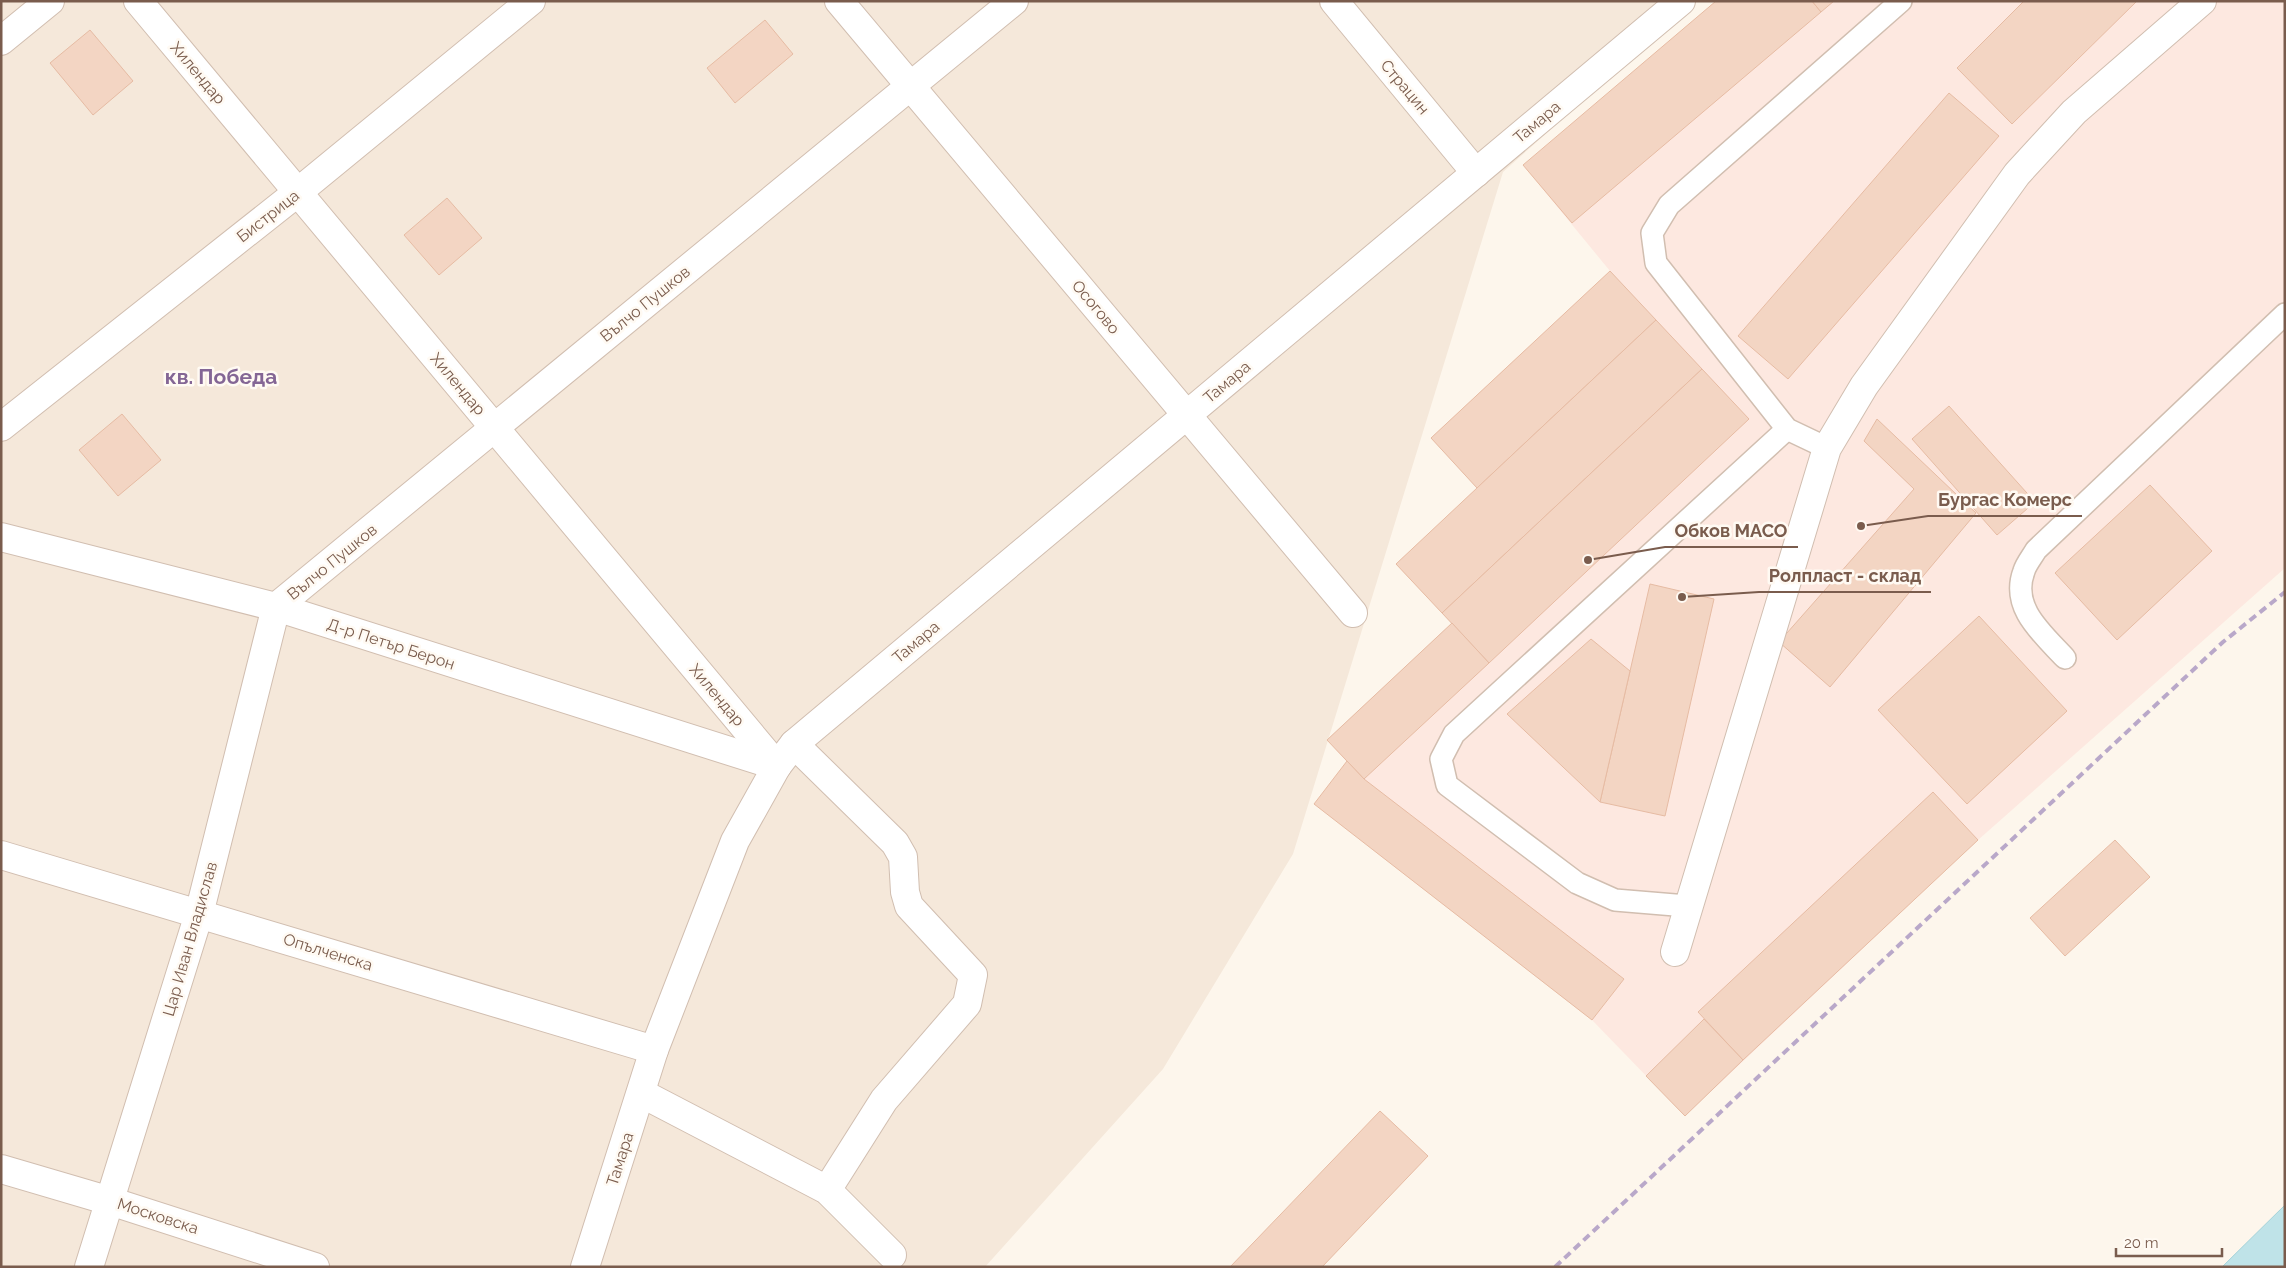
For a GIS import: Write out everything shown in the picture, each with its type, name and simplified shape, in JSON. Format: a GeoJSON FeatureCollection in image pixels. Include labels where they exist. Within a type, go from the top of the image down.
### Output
{"type":"FeatureCollection","features":[{"type":"Feature","properties":{"kind":"street"},"geometry":{"type":"LineString","coordinates":[[1,41],[50,1]]}},
{"type":"Feature","properties":{"kind":"street","name":"Хилендар"},"geometry":{"type":"LineString","coordinates":[[138,1],[777,766]]}},
{"type":"Feature","properties":{"kind":"street","name":"Бистрица"},"geometry":{"type":"LineString","coordinates":[[1,427],[298,192],[531,1]]}},
{"type":"Feature","properties":{"kind":"street","name":"Осогово"},"geometry":{"type":"LineString","coordinates":[[839,1],[1353,613]]}},
{"type":"Feature","properties":{"kind":"street","name":"Вълчо Пушков"},"geometry":{"type":"LineString","coordinates":[[276,608],[1014,1]]}},
{"type":"Feature","properties":{"kind":"street","name":"Страцин"},"geometry":{"type":"LineString","coordinates":[[1334,1],[1476,173]]}},
{"type":"Feature","properties":{"kind":"street","name":"Тамара"},"geometry":{"type":"LineString","coordinates":[[585,1267],[654,1050],[735,841],[777,766],[794,744],[1681,1]]}},
{"type":"Feature","properties":{"kind":"street"},"geometry":{"type":"LineString","coordinates":[[1674,952],[1827,448],[1864,386],[2017,174],[2074,112],[2202,1]]}},
{"type":"Feature","properties":{"kind":"street","name":"Д-р Петър Берон"},"geometry":{"type":"LineString","coordinates":[[1,537],[276,608],[777,766]]}},
{"type":"Feature","properties":{"kind":"street","name":"Цар Иван Владислав"},"geometry":{"type":"LineString","coordinates":[[89,1267],[199,914],[276,608]]}},
{"type":"Feature","properties":{"kind":"street"},"geometry":{"type":"LineString","coordinates":[[794,744],[895,842],[904,858],[905,892],[909,906],[973,975],[967,1004],[884,1100],[827,1190]]}},
{"type":"Feature","properties":{"kind":"street","name":"Опълченска"},"geometry":{"type":"LineString","coordinates":[[1,854],[654,1050]]}},
{"type":"Feature","properties":{"kind":"street"},"geometry":{"type":"LineString","coordinates":[[641,1093],[827,1190],[892,1254]]}},
{"type":"Feature","properties":{"kind":"street","name":"Московска"},"geometry":{"type":"LineString","coordinates":[[1,1170],[110,1201],[315,1267]]}},
{"type":"Feature","properties":{"kind":"lane"},"geometry":{"type":"LineString","coordinates":[[1827,448],[1787,429],[1656,263],[1652,233],[1669,205],[1900,1]]}},
{"type":"Feature","properties":{"kind":"lane"},"geometry":{"type":"LineString","coordinates":[[2065,658],[2030,620],[2020,597],[2024,571],[2036,550],[2285,314]]}},
{"type":"Feature","properties":{"kind":"lane"},"geometry":{"type":"LineString","coordinates":[[1687,906],[1615,900],[1576,883],[1447,785],[1440,759],[1454,734],[1787,429]]}},
{"type":"Feature","properties":{"kind":"shaded area"},"geometry":{"type":"Polygon","coordinates":[[[1,1],[1695,1],[1503,172],[1293,854],[1163,1069],[985,1267],[1,1267],[1,1]]]}},
{"type":"Feature","properties":{"kind":"shaded area"},"geometry":{"type":"Polygon","coordinates":[[[1716,1],[2285,1],[2285,568],[1978,840],[1685,1116],[1592,1020],[1314,804],[1347,762],[1327,740],[1452,623],[1396,564],[1477,488],[1431,438],[1610,271],[1523,165],[1716,1]]]}},
{"type":"Feature","properties":{"kind":"water"},"geometry":{"type":"Polygon","coordinates":[[[2285,1205],[2285,1267],[2222,1267],[2285,1205]]]}},
{"type":"Feature","properties":{"kind":"building"},"geometry":{"type":"Polygon","coordinates":[[[1716,1],[1812,1],[1821,12],[1572,223],[1523,165],[1716,1]]]}},
{"type":"Feature","properties":{"kind":"building"},"geometry":{"type":"Polygon","coordinates":[[[1812,1],[1834,1],[1821,12],[1812,1]]]}},
{"type":"Feature","properties":{"kind":"building"},"geometry":{"type":"Polygon","coordinates":[[[2024,1],[2137,1],[2012,124],[1957,68],[2024,1]]]}},
{"type":"Feature","properties":{"kind":"building"},"geometry":{"type":"Polygon","coordinates":[[[765,20],[793,54],[735,103],[707,68],[765,20]]]}},
{"type":"Feature","properties":{"kind":"building"},"geometry":{"type":"Polygon","coordinates":[[[90,30],[133,81],[93,115],[50,63],[90,30]]]}},
{"type":"Feature","properties":{"kind":"building"},"geometry":{"type":"Polygon","coordinates":[[[1949,93],[1999,136],[1788,379],[1738,336],[1949,93]]]}},
{"type":"Feature","properties":{"kind":"building"},"geometry":{"type":"Polygon","coordinates":[[[447,198],[482,238],[439,275],[404,235],[447,198]]]}},
{"type":"Feature","properties":{"kind":"building"},"geometry":{"type":"Polygon","coordinates":[[[1610,271],[1656,320],[1477,488],[1431,438],[1610,271]]]}},
{"type":"Feature","properties":{"kind":"building"},"geometry":{"type":"Polygon","coordinates":[[[1656,320],[1702,369],[1442,613],[1396,564],[1656,320]]]}},
{"type":"Feature","properties":{"kind":"building"},"geometry":{"type":"Polygon","coordinates":[[[1702,369],[1749,419],[1489,663],[1442,613],[1702,369]]]}},
{"type":"Feature","properties":{"kind":"building"},"geometry":{"type":"Polygon","coordinates":[[[1949,406],[2035,502],[1997,535],[1912,439],[1949,406]]]}},
{"type":"Feature","properties":{"kind":"building"},"geometry":{"type":"Polygon","coordinates":[[[122,414],[161,460],[118,496],[79,450],[122,414]]]}},
{"type":"Feature","properties":{"kind":"building"},"geometry":{"type":"Polygon","coordinates":[[[1877,419],[1976,513],[1830,687],[1779,642],[1914,489],[1864,441],[1877,419]]]}},
{"type":"Feature","properties":{"kind":"building"},"geometry":{"type":"Polygon","coordinates":[[[2150,485],[2212,551],[2117,640],[2055,573],[2150,485]]]}},
{"type":"Feature","properties":{"kind":"building"},"geometry":{"type":"Polygon","coordinates":[[[1650,584],[1714,599],[1665,816],[1600,802],[1650,584]]]}},
{"type":"Feature","properties":{"kind":"building"},"geometry":{"type":"Polygon","coordinates":[[[1979,616],[2067,711],[1967,804],[1878,710],[1979,616]]]}},
{"type":"Feature","properties":{"kind":"building"},"geometry":{"type":"Polygon","coordinates":[[[1452,623],[1489,663],[1364,779],[1327,740],[1452,623]]]}},
{"type":"Feature","properties":{"kind":"building"},"geometry":{"type":"Polygon","coordinates":[[[1591,639],[1630,671],[1600,802],[1507,714],[1591,639]]]}},
{"type":"Feature","properties":{"kind":"building"},"geometry":{"type":"Polygon","coordinates":[[[1347,761],[1364,779],[1624,979],[1592,1020],[1314,804],[1347,761]]]}},
{"type":"Feature","properties":{"kind":"building"},"geometry":{"type":"Polygon","coordinates":[[[1933,792],[1978,840],[1743,1060],[1698,1012],[1933,792]]]}},
{"type":"Feature","properties":{"kind":"building"},"geometry":{"type":"Polygon","coordinates":[[[2115,840],[2150,877],[2065,956],[2030,918],[2115,840]]]}},
{"type":"Feature","properties":{"kind":"building"},"geometry":{"type":"Polygon","coordinates":[[[1704,1019],[1743,1060],[1685,1116],[1646,1076],[1704,1019]]]}},
{"type":"Feature","properties":{"kind":"building"},"geometry":{"type":"Polygon","coordinates":[[[1380,1111],[1428,1156],[1322,1267],[1230,1267],[1380,1111]]]}},
{"type":"Feature","properties":{"kind":"railway"},"geometry":{"type":"LineString","coordinates":[[1555,1267],[2223,642],[2285,592]]}},
{"type":"Feature","properties":{"kind":"place","name":"Бургас Комерс"},"geometry":{"type":"Point","coordinates":[1861,526]}},
{"type":"Feature","properties":{"kind":"place","name":"Обков MACO"},"geometry":{"type":"Point","coordinates":[1588,560]}},
{"type":"Feature","properties":{"kind":"place","name":"Ролпласт - склад"},"geometry":{"type":"Point","coordinates":[1682,597]}},
{"type":"Feature","properties":{"kind":"district","name":"кв. Победа"},"geometry":{"type":"Point","coordinates":[221,376]}}]}
